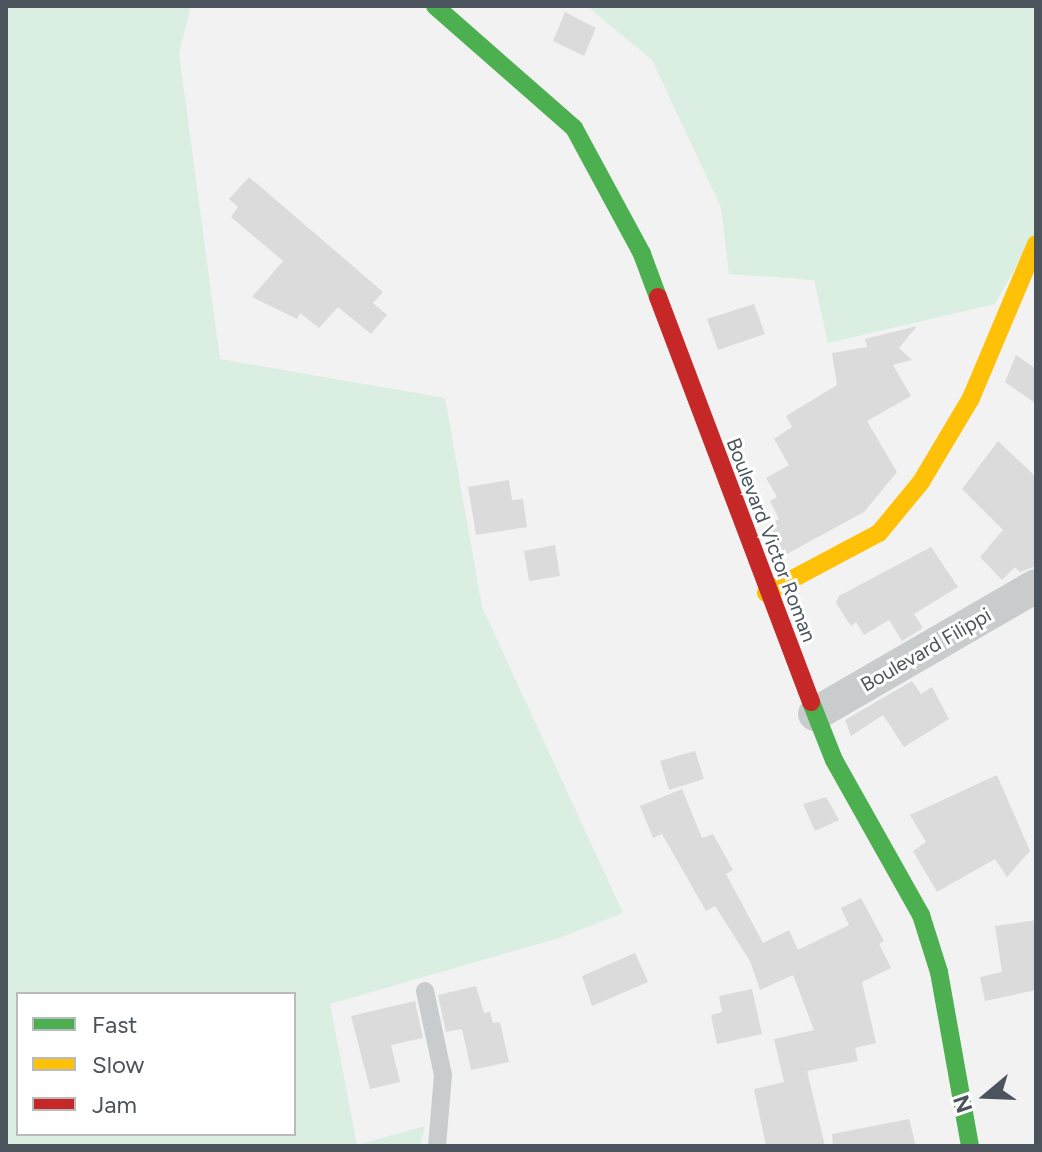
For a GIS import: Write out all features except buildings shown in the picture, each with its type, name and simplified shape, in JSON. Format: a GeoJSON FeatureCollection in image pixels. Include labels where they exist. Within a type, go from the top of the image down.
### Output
{"type":"FeatureCollection","features":[{"type":"Feature","properties":{"kind":"street","name":"Boulevard Victor Roman"},"geometry":{"type":"LineString","coordinates":[[435,6],[547,100],[574,128],[642,254],[766,593],[834,760],[921,915],[939,972],[970,1146]]}},
{"type":"Feature","properties":{"kind":"street"},"geometry":{"type":"LineString","coordinates":[[766,593],[879,533],[921,482],[971,398],[1036,244]]}},
{"type":"Feature","properties":{"kind":"street","name":"Boulevard Filippi"},"geometry":{"type":"LineString","coordinates":[[815,714],[1036,586]]}},
{"type":"Feature","properties":{"kind":"lane"},"geometry":{"type":"LineString","coordinates":[[425,991],[443,1075],[437,1146]]}},
{"type":"Feature","properties":{"kind":"green space"},"geometry":{"type":"Polygon","coordinates":[[[6,6],[191,6],[179,53],[220,359],[445,398],[482,607],[623,913],[559,938],[330,1004],[357,1145],[425,1126],[420,1146],[6,1146],[6,6]]]}},
{"type":"Feature","properties":{"kind":"green space"},"geometry":{"type":"Polygon","coordinates":[[[587,6],[1036,6],[1036,231],[995,304],[828,343],[814,280],[729,274],[721,207],[652,60],[587,6]]]}},
{"type":"Feature","properties":{"kind":"traffic: fast"},"geometry":{"type":"LineString","coordinates":[[435,6],[574,128],[642,254],[658,297]]}},
{"type":"Feature","properties":{"kind":"traffic: fast"},"geometry":{"type":"LineString","coordinates":[[811,702],[834,760],[921,915],[939,972],[970,1146]]}},
{"type":"Feature","properties":{"kind":"traffic: slow"},"geometry":{"type":"LineString","coordinates":[[766,593],[879,533],[921,482],[971,398],[1036,244]]}},
{"type":"Feature","properties":{"kind":"traffic: jam"},"geometry":{"type":"LineString","coordinates":[[658,297],[811,702]]}}]}
